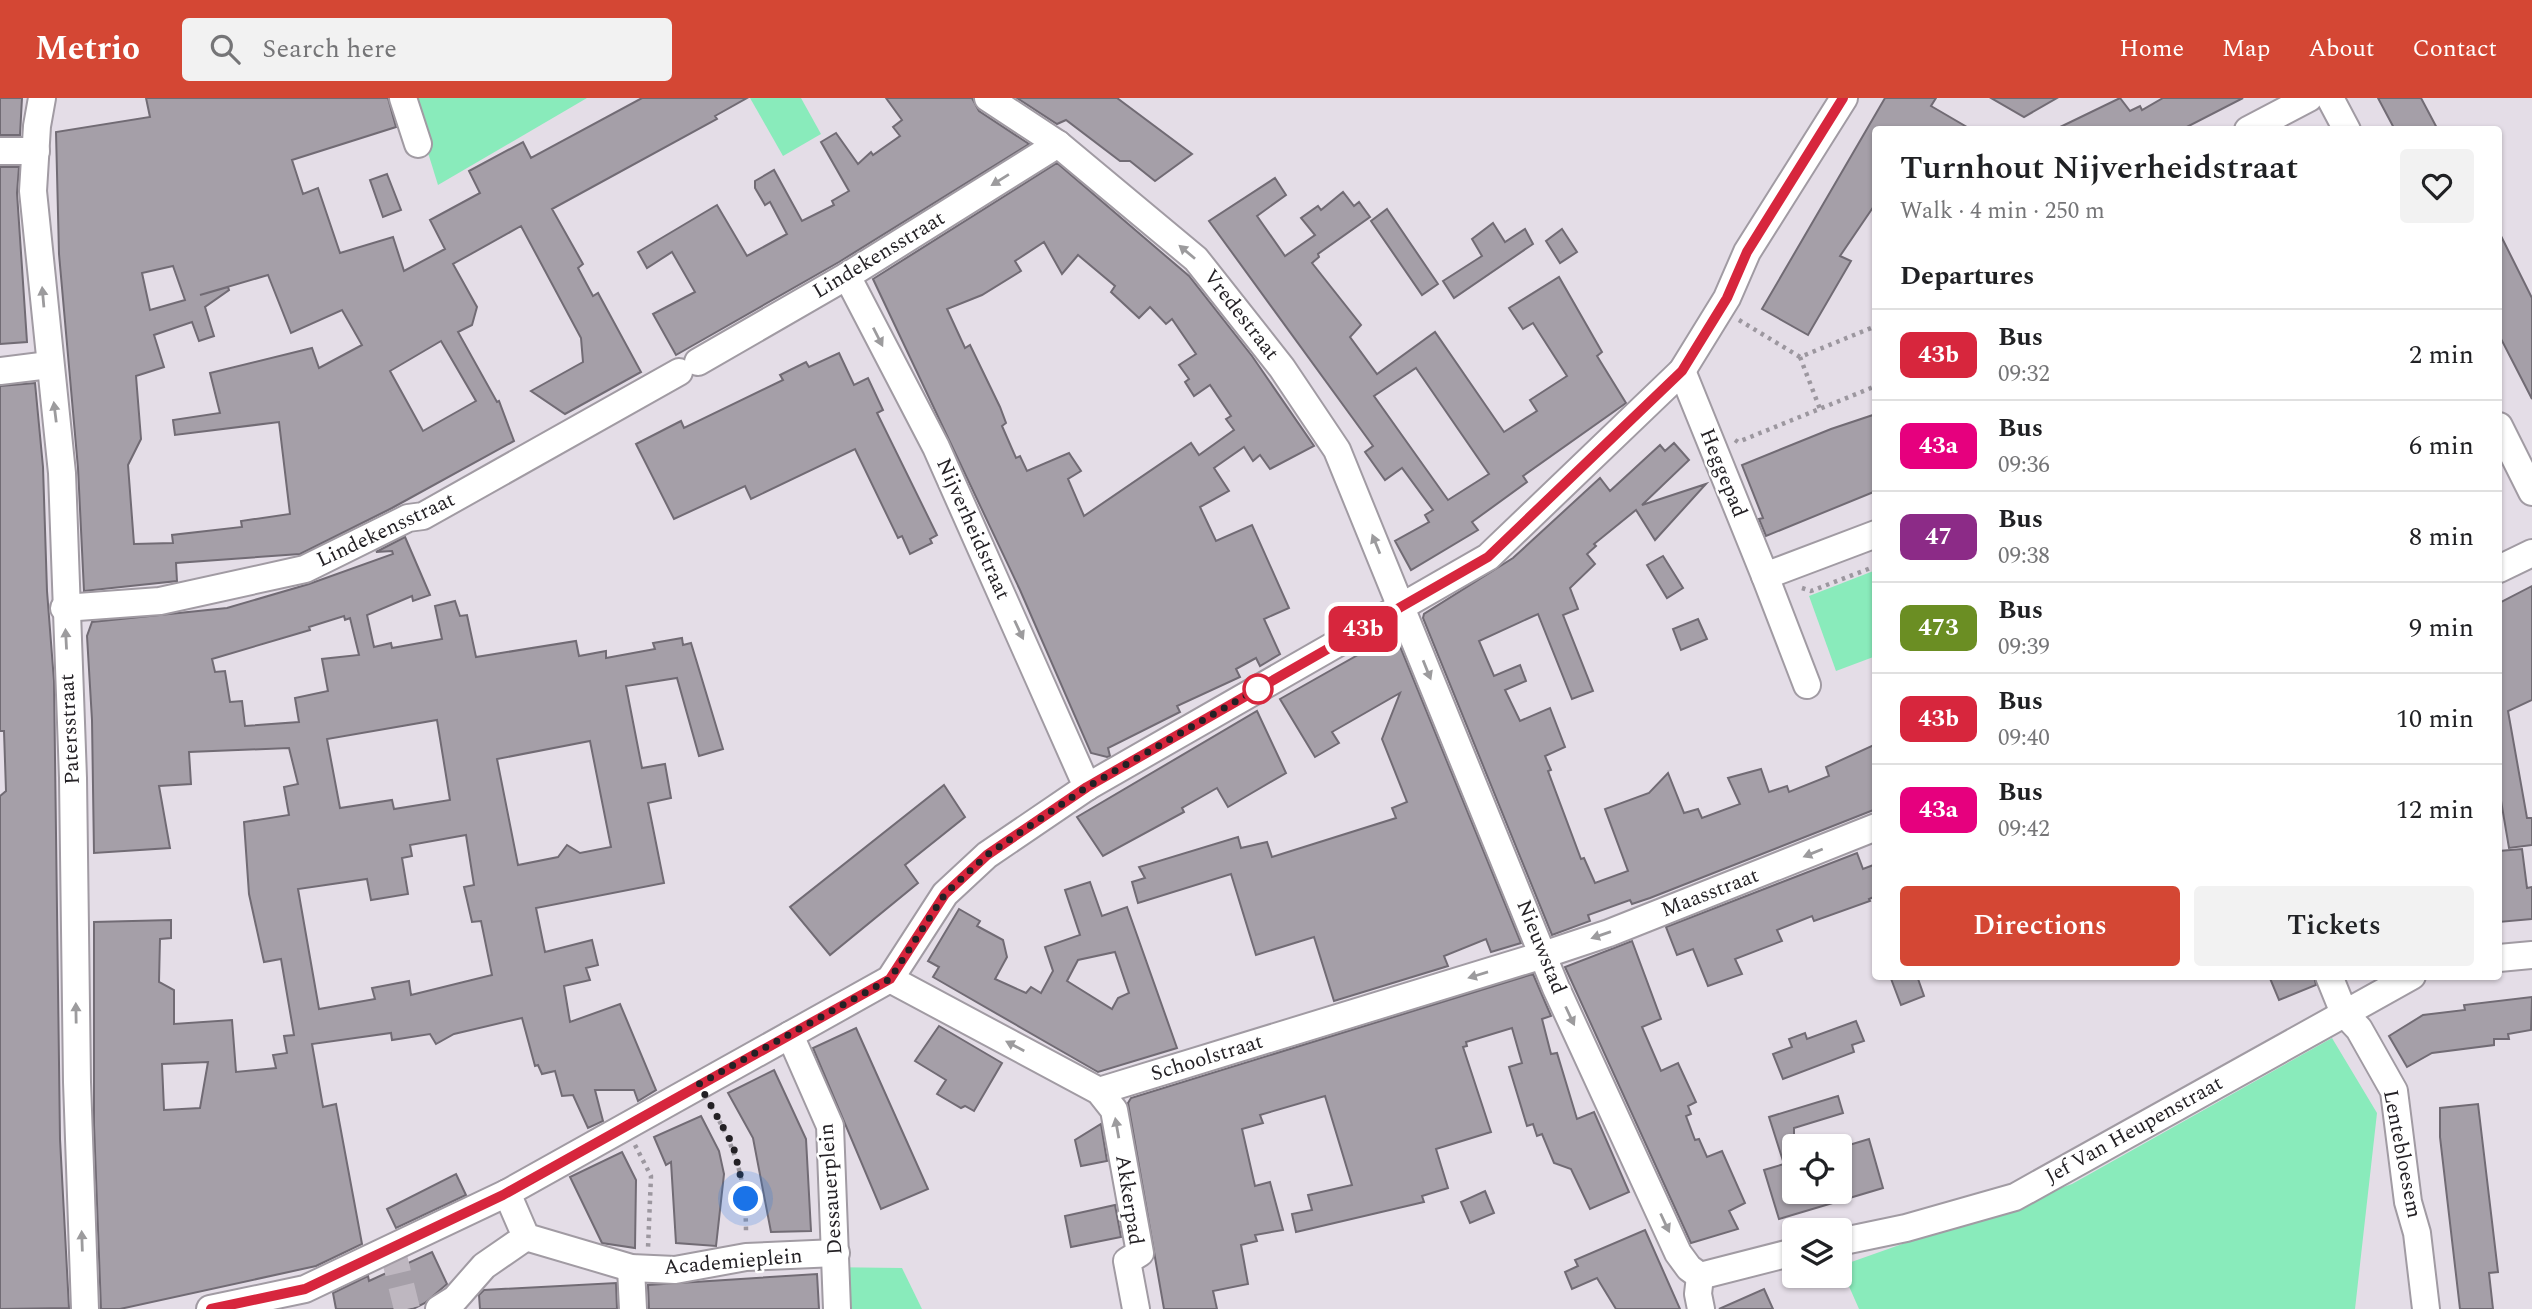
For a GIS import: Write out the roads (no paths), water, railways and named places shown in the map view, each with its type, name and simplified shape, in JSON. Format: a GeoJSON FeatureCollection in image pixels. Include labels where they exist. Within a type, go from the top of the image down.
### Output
{"type":"FeatureCollection","features":[{"type":"Feature","properties":{"kind":"street","name":"Patersstraat"},"geometry":{"type":"LineString","coordinates":[[42,98],[33,191],[62,473],[64,608],[73,778],[77,1082],[85,1309]]}},
{"type":"Feature","properties":{"kind":"street"},"geometry":{"type":"LineString","coordinates":[[403,98],[418,144]]}},
{"type":"Feature","properties":{"kind":"street","name":"Vredestraat"},"geometry":{"type":"LineString","coordinates":[[988,98],[1058,144],[1196,259],[1282,368],[1337,450],[1401,607]]}},
{"type":"Feature","properties":{"kind":"street"},"geometry":{"type":"LineString","coordinates":[[210,1309],[305,1289],[505,1194],[890,979],[945,894],[987,855],[1087,787],[1488,557],[1682,371],[1721,308],[1747,252],[1843,98]]}},
{"type":"Feature","properties":{"kind":"street"},"geometry":{"type":"LineString","coordinates":[[2256,126],[2309,98]]}},
{"type":"Feature","properties":{"kind":"street"},"geometry":{"type":"LineString","coordinates":[[2330,98],[2345,126]]}},
{"type":"Feature","properties":{"kind":"street","name":"Lindekensstraat"},"geometry":{"type":"LineString","coordinates":[[64,608],[160,601],[305,569],[408,518],[423,516],[847,276],[1058,144]]}},
{"type":"Feature","properties":{"kind":"street"},"geometry":{"type":"LineString","coordinates":[[0,151],[36,151]]}},
{"type":"Feature","properties":{"kind":"street","name":"Nijverheidstraat"},"geometry":{"type":"LineString","coordinates":[[847,276],[936,447],[1087,787]]}},
{"type":"Feature","properties":{"kind":"street"},"geometry":{"type":"LineString","coordinates":[[0,371],[49,365]]}},
{"type":"Feature","properties":{"kind":"street","name":"Heggepad"},"geometry":{"type":"LineString","coordinates":[[1682,371],[1807,685]]}},
{"type":"Feature","properties":{"kind":"street"},"geometry":{"type":"LineString","coordinates":[[2502,430],[2524,457],[2532,492]]}},
{"type":"Feature","properties":{"kind":"street"},"geometry":{"type":"LineString","coordinates":[[1765,576],[1872,536]]}},
{"type":"Feature","properties":{"kind":"street"},"geometry":{"type":"LineString","coordinates":[[2502,568],[2532,553]]}},
{"type":"Feature","properties":{"kind":"street","name":"Nieuwstad"},"geometry":{"type":"LineString","coordinates":[[1401,607],[1543,955],[1678,1253],[1689,1268],[1700,1276]]}},
{"type":"Feature","properties":{"kind":"street","name":"Maasstraat"},"geometry":{"type":"LineString","coordinates":[[1543,955],[1872,830]]}},
{"type":"Feature","properties":{"kind":"street","name":"Schoolstraat"},"geometry":{"type":"LineString","coordinates":[[1099,1091],[1543,955]]}},
{"type":"Feature","properties":{"kind":"street"},"geometry":{"type":"LineString","coordinates":[[2502,958],[2532,955]]}},
{"type":"Feature","properties":{"kind":"street"},"geometry":{"type":"LineString","coordinates":[[890,979],[1099,1091]]}},
{"type":"Feature","properties":{"kind":"street","name":"Lentebloesem"},"geometry":{"type":"LineString","coordinates":[[2331,980],[2344,1013],[2359,1029],[2394,1091],[2408,1202],[2417,1233],[2426,1309]]}},
{"type":"Feature","properties":{"kind":"street","name":"Jef Van Heupenstraat"},"geometry":{"type":"LineString","coordinates":[[1852,1239],[1906,1228],[2015,1197],[2405,980]]}},
{"type":"Feature","properties":{"kind":"street","name":"Dessauerplein"},"geometry":{"type":"LineString","coordinates":[[790,1035],[831,1126],[837,1309]]}},
{"type":"Feature","properties":{"kind":"street","name":"Akkerpad"},"geometry":{"type":"LineString","coordinates":[[1099,1091],[1114,1110],[1140,1253],[1127,1261],[1136,1309]]}},
{"type":"Feature","properties":{"kind":"street"},"geometry":{"type":"LineString","coordinates":[[439,1309],[455,1300],[484,1266],[526,1237],[505,1194]]}},
{"type":"Feature","properties":{"kind":"street","name":"Academieplein"},"geometry":{"type":"LineString","coordinates":[[526,1237],[639,1268],[675,1270],[746,1257],[836,1253]]}},
{"type":"Feature","properties":{"kind":"street"},"geometry":{"type":"LineString","coordinates":[[1701,1309],[1698,1294],[1700,1276],[1782,1255]]}},
{"type":"Feature","properties":{"kind":"street"},"geometry":{"type":"LineString","coordinates":[[633,1309],[639,1268]]}},
{"type":"Feature","properties":{"kind":"tunnel"},"geometry":{"type":"LineString","coordinates":[[392,1248],[407,1309]]}}]}
